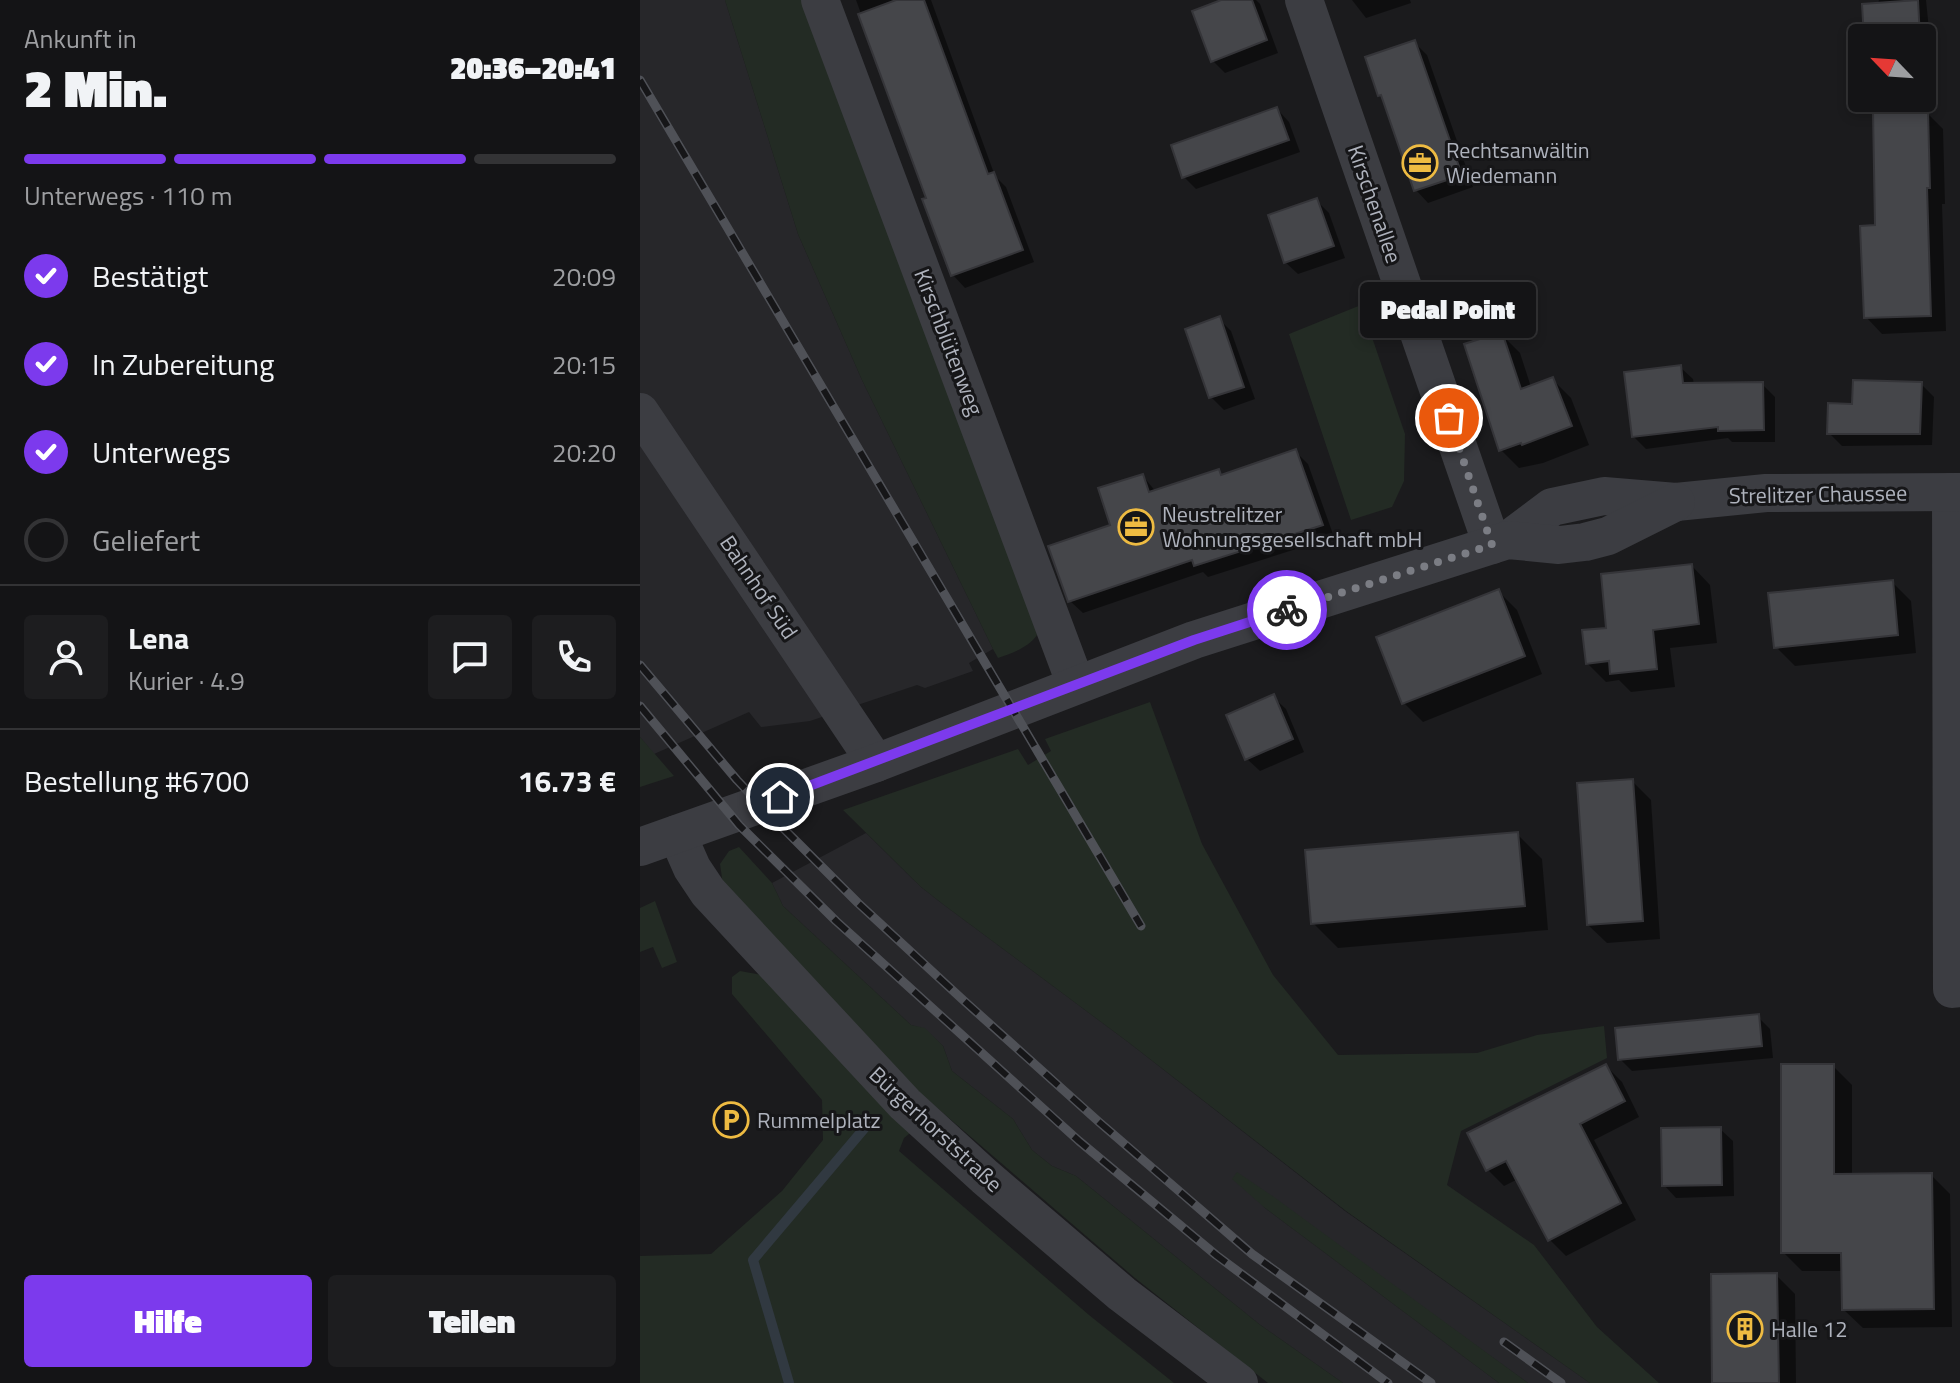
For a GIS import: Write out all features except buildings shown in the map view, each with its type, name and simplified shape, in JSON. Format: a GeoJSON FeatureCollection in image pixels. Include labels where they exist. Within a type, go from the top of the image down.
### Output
{"type":"FeatureCollection","features":[{"type":"Feature","properties":{"kind":"street","name":"Kirschblütenweg"},"geometry":{"type":"LineString","coordinates":[[820,0],[1076,685]]}},
{"type":"Feature","properties":{"kind":"street","name":"Kirschenallee"},"geometry":{"type":"LineString","coordinates":[[1304,0],[1500,542]]}},
{"type":"Feature","properties":{"kind":"street","name":"Bahnhof Süd"},"geometry":{"type":"LineString","coordinates":[[640,412],[876,763]]}},
{"type":"Feature","properties":{"kind":"street","name":"Strelitzer Chaussee"},"geometry":{"type":"LineString","coordinates":[[640,847],[876,763],[1194,640],[1500,542],[1552,507],[1604,496],[1676,502],[1766,493],[1955,492]]}},
{"type":"Feature","properties":{"kind":"street"},"geometry":{"type":"LineString","coordinates":[[1955,492],[1951,584],[1952,989],[1960,988]]}},
{"type":"Feature","properties":{"kind":"street","name":"Bürgerhorststraße"},"geometry":{"type":"LineString","coordinates":[[677,834],[692,868],[708,892],[895,1094],[985,1177],[1122,1294],[1239,1383]]}},
{"type":"Feature","properties":{"kind":"shaded area"},"geometry":{"type":"Polygon","coordinates":[[[640,0],[725,0],[798,234],[862,380],[993,649],[969,663],[973,671],[925,688],[917,685],[810,721],[761,727],[749,712],[654,754],[640,737],[640,0]]]}},
{"type":"Feature","properties":{"kind":"shaded area"},"geometry":{"type":"Polygon","coordinates":[[[725,0],[805,0],[1036,628],[1037,635],[1033,640],[1014,652],[998,658],[862,380],[798,234],[725,0]]]}},
{"type":"Feature","properties":{"kind":"shaded area"},"geometry":{"type":"Polygon","coordinates":[[[1361,305],[1405,434],[1404,481],[1392,507],[1351,520],[1289,334],[1361,305]]]}},
{"type":"Feature","properties":{"kind":"shaded area"},"geometry":{"type":"Polygon","coordinates":[[[1150,702],[1202,844],[1273,975],[1338,1055],[1477,1053],[1537,1035],[1604,1026],[1607,1058],[1461,1131],[1447,1185],[1534,1245],[1597,1327],[1659,1383],[1590,1383],[1346,1211],[1128,1042],[944,905],[921,887],[843,810],[1018,749],[1028,765],[1051,751],[1045,739],[1150,702]]]}},
{"type":"Feature","properties":{"kind":"shaded area"},"geometry":{"type":"Polygon","coordinates":[[[640,737],[674,776],[640,787],[640,737]]]}},
{"type":"Feature","properties":{"kind":"shaded area"},"geometry":{"type":"Polygon","coordinates":[[[866,833],[921,887],[1128,1042],[1345,1211],[1590,1383],[1528,1383],[1237,1173],[1265,1208],[1499,1383],[1343,1383],[1259,1324],[1076,1176],[1052,1166],[1032,1150],[1013,1119],[952,1071],[943,1046],[925,1029],[911,1025],[783,906],[772,883],[866,833]]]}},
{"type":"Feature","properties":{"kind":"shaded area"},"geometry":{"type":"Polygon","coordinates":[[[739,847],[772,883],[783,906],[911,1025],[925,1028],[943,1046],[952,1071],[1013,1119],[1032,1150],[1052,1166],[1076,1176],[1259,1324],[1343,1383],[1268,1383],[1135,1278],[907,1082],[723,885],[720,864],[729,851],[739,847]]]}},
{"type":"Feature","properties":{"kind":"shaded area"},"geometry":{"type":"Polygon","coordinates":[[[655,901],[677,962],[662,968],[653,947],[640,952],[640,908],[655,901]]]}},
{"type":"Feature","properties":{"kind":"shaded area"},"geometry":{"type":"Polygon","coordinates":[[[740,971],[762,975],[914,1130],[904,1138],[899,1151],[1089,1315],[1174,1383],[640,1383],[640,1256],[711,1254],[782,1191],[823,1140],[822,1100],[732,994],[732,977],[740,971]]]}},
{"type":"Feature","properties":{"kind":"shaded area"},"geometry":{"type":"Polygon","coordinates":[[[1237,1172],[1528,1383],[1499,1383],[1265,1208],[1232,1179],[1237,1172]]]}},
{"type":"Feature","properties":{"kind":"waterway"},"geometry":{"type":"LineString","coordinates":[[789,1383],[753,1260],[868,1124]]}},
{"type":"Feature","properties":{"kind":"railway"},"geometry":{"type":"LineString","coordinates":[[640,80],[1141,926]]}},
{"type":"Feature","properties":{"kind":"railway"},"geometry":{"type":"LineString","coordinates":[[640,665],[771,816],[858,903],[962,999],[1252,1254],[1431,1383]]}},
{"type":"Feature","properties":{"kind":"railway"},"geometry":{"type":"LineString","coordinates":[[640,706],[739,825],[836,921],[1079,1141],[1216,1255],[1388,1383]]}},
{"type":"Feature","properties":{"kind":"railway"},"geometry":{"type":"LineString","coordinates":[[1504,1342],[1561,1383]]}},
{"type":"Feature","properties":{"kind":"way so far"},"geometry":{"type":"LineString","coordinates":[[1287,610],[1492,545],[1449,418]]}},
{"type":"Feature","properties":{"kind":"place","name":"Rechtsanwältin Wiedemann"},"geometry":{"type":"Point","coordinates":[1420,163]}},
{"type":"Feature","properties":{"kind":"place","name":"Pedal Point"},"geometry":{"type":"Point","coordinates":[1449,418]}},
{"type":"Feature","properties":{"kind":"place","name":"Neustrelitzer Wohnungsgesellschaft mbH"},"geometry":{"type":"Point","coordinates":[1136,527]}},
{"type":"Feature","properties":{"kind":"place","name":"Rummelplatz"},"geometry":{"type":"Point","coordinates":[731,1120]}},
{"type":"Feature","properties":{"kind":"place","name":"Halle 12"},"geometry":{"type":"Point","coordinates":[1745,1329]}},
{"type":"Feature","properties":{"kind":"route"},"geometry":{"type":"LineString","coordinates":[[780,797],[1194,640],[1287,610]]}}]}
